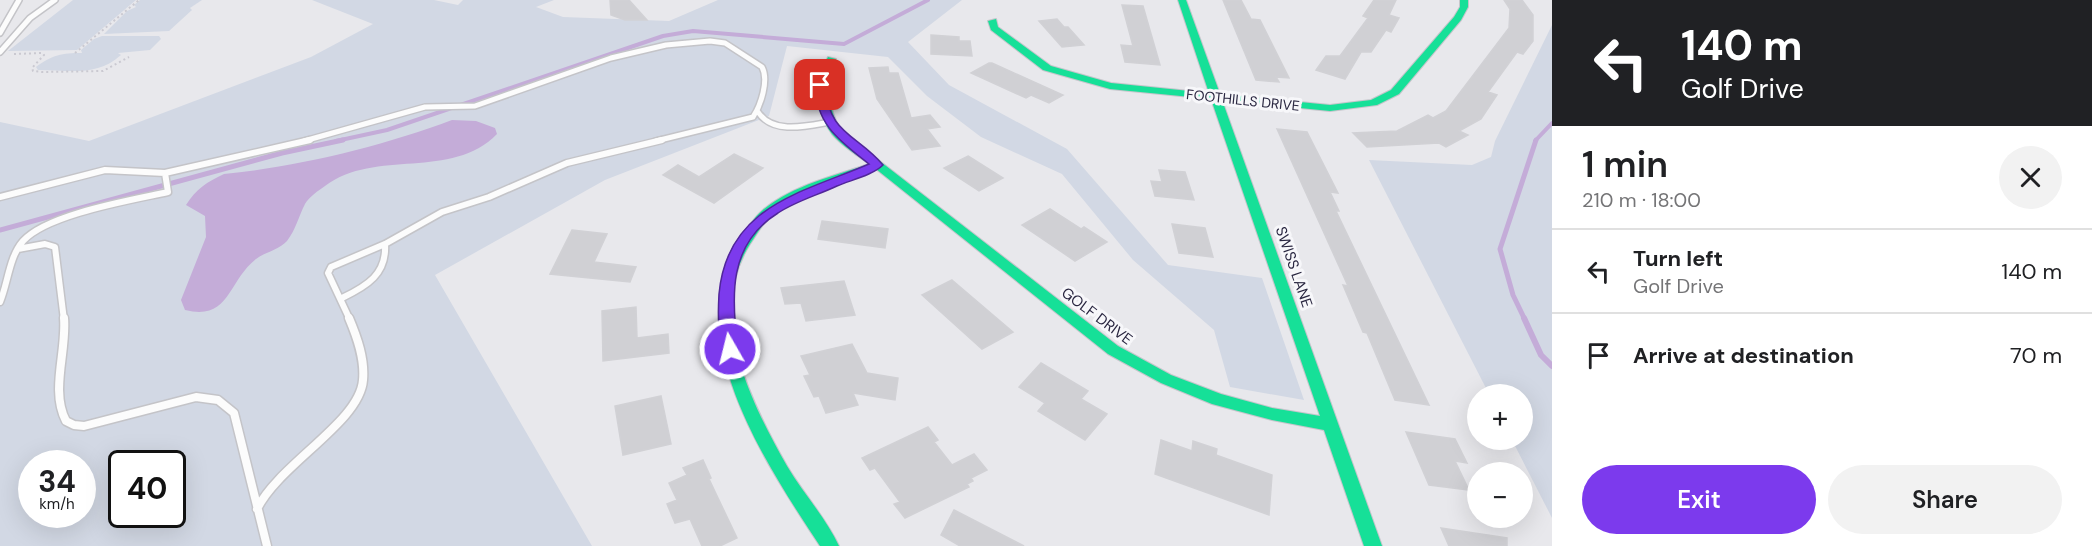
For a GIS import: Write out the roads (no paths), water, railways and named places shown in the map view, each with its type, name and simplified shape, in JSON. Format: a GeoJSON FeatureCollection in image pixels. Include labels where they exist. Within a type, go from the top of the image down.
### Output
{"type":"FeatureCollection","features":[{"type":"Feature","properties":{"kind":"street","name":"SWISS LANE"},"geometry":{"type":"LineString","coordinates":[[1182,0],[1218,97],[1373,546]]}},
{"type":"Feature","properties":{"kind":"street","name":"FOOTHILLS DRIVE"},"geometry":{"type":"LineString","coordinates":[[993,21],[994,28],[1024,53],[1064,74],[1110,86],[1330,108],[1358,106],[1386,98],[1395,92],[1458,18],[1464,7],[1464,0]]}},
{"type":"Feature","properties":{"kind":"street","name":"GOLF DRIVE"},"geometry":{"type":"LineString","coordinates":[[831,59],[820,85],[821,103],[837,133],[1113,350],[1135,364],[1187,390],[1222,403],[1269,415],[1331,425]]}},
{"type":"Feature","properties":{"kind":"street"},"geometry":{"type":"LineString","coordinates":[[830,546],[796,497],[764,441],[738,382],[725,308],[727,281],[733,255],[760,219],[801,196],[877,165]]}},
{"type":"Feature","properties":{"kind":"lane"},"geometry":{"type":"LineString","coordinates":[[0,33],[7,27],[19,0]]}},
{"type":"Feature","properties":{"kind":"lane"},"geometry":{"type":"LineString","coordinates":[[0,52],[30,18],[55,0]]}},
{"type":"Feature","properties":{"kind":"lane"},"geometry":{"type":"LineString","coordinates":[[0,197],[105,170],[166,180],[349,131],[425,107],[471,106],[611,58],[666,45],[710,41],[725,43],[762,67],[765,73],[758,112],[766,122],[786,127],[830,122]]}},
{"type":"Feature","properties":{"kind":"lane"},"geometry":{"type":"LineString","coordinates":[[257,509],[274,480],[330,431],[360,394],[364,382],[353,322],[328,273],[331,267],[385,244],[442,212],[489,197],[567,163],[669,136],[743,121],[758,112]]}},
{"type":"Feature","properties":{"kind":"lane"},"geometry":{"type":"LineString","coordinates":[[0,302],[18,249],[24,239],[44,225],[168,192],[166,180]]}},
{"type":"Feature","properties":{"kind":"lane"},"geometry":{"type":"LineString","coordinates":[[18,249],[45,244],[55,247],[66,333],[60,387],[62,413],[66,421],[71,426],[84,426],[196,397],[215,398],[226,403],[234,413],[267,546]]}},
{"type":"Feature","properties":{"kind":"lane"},"geometry":{"type":"LineString","coordinates":[[342,298],[371,283],[380,272],[386,261],[385,244]]}},
{"type":"Feature","properties":{"kind":"waterway"},"geometry":{"type":"LineString","coordinates":[[336,141],[387,130],[663,36],[693,31],[844,44],[928,0]]}},
{"type":"Feature","properties":{"kind":"waterway"},"geometry":{"type":"LineString","coordinates":[[1535,141],[1552,123]]}},
{"type":"Feature","properties":{"kind":"waterway"},"geometry":{"type":"LineString","coordinates":[[0,230],[282,153],[343,140]]}},
{"type":"Feature","properties":{"kind":"waterway"},"geometry":{"type":"LineString","coordinates":[[1525,320],[1513,295],[1500,249],[1536,140]]}},
{"type":"Feature","properties":{"kind":"waterway"},"geometry":{"type":"LineString","coordinates":[[1524,318],[1541,355],[1552,366]]}}]}
